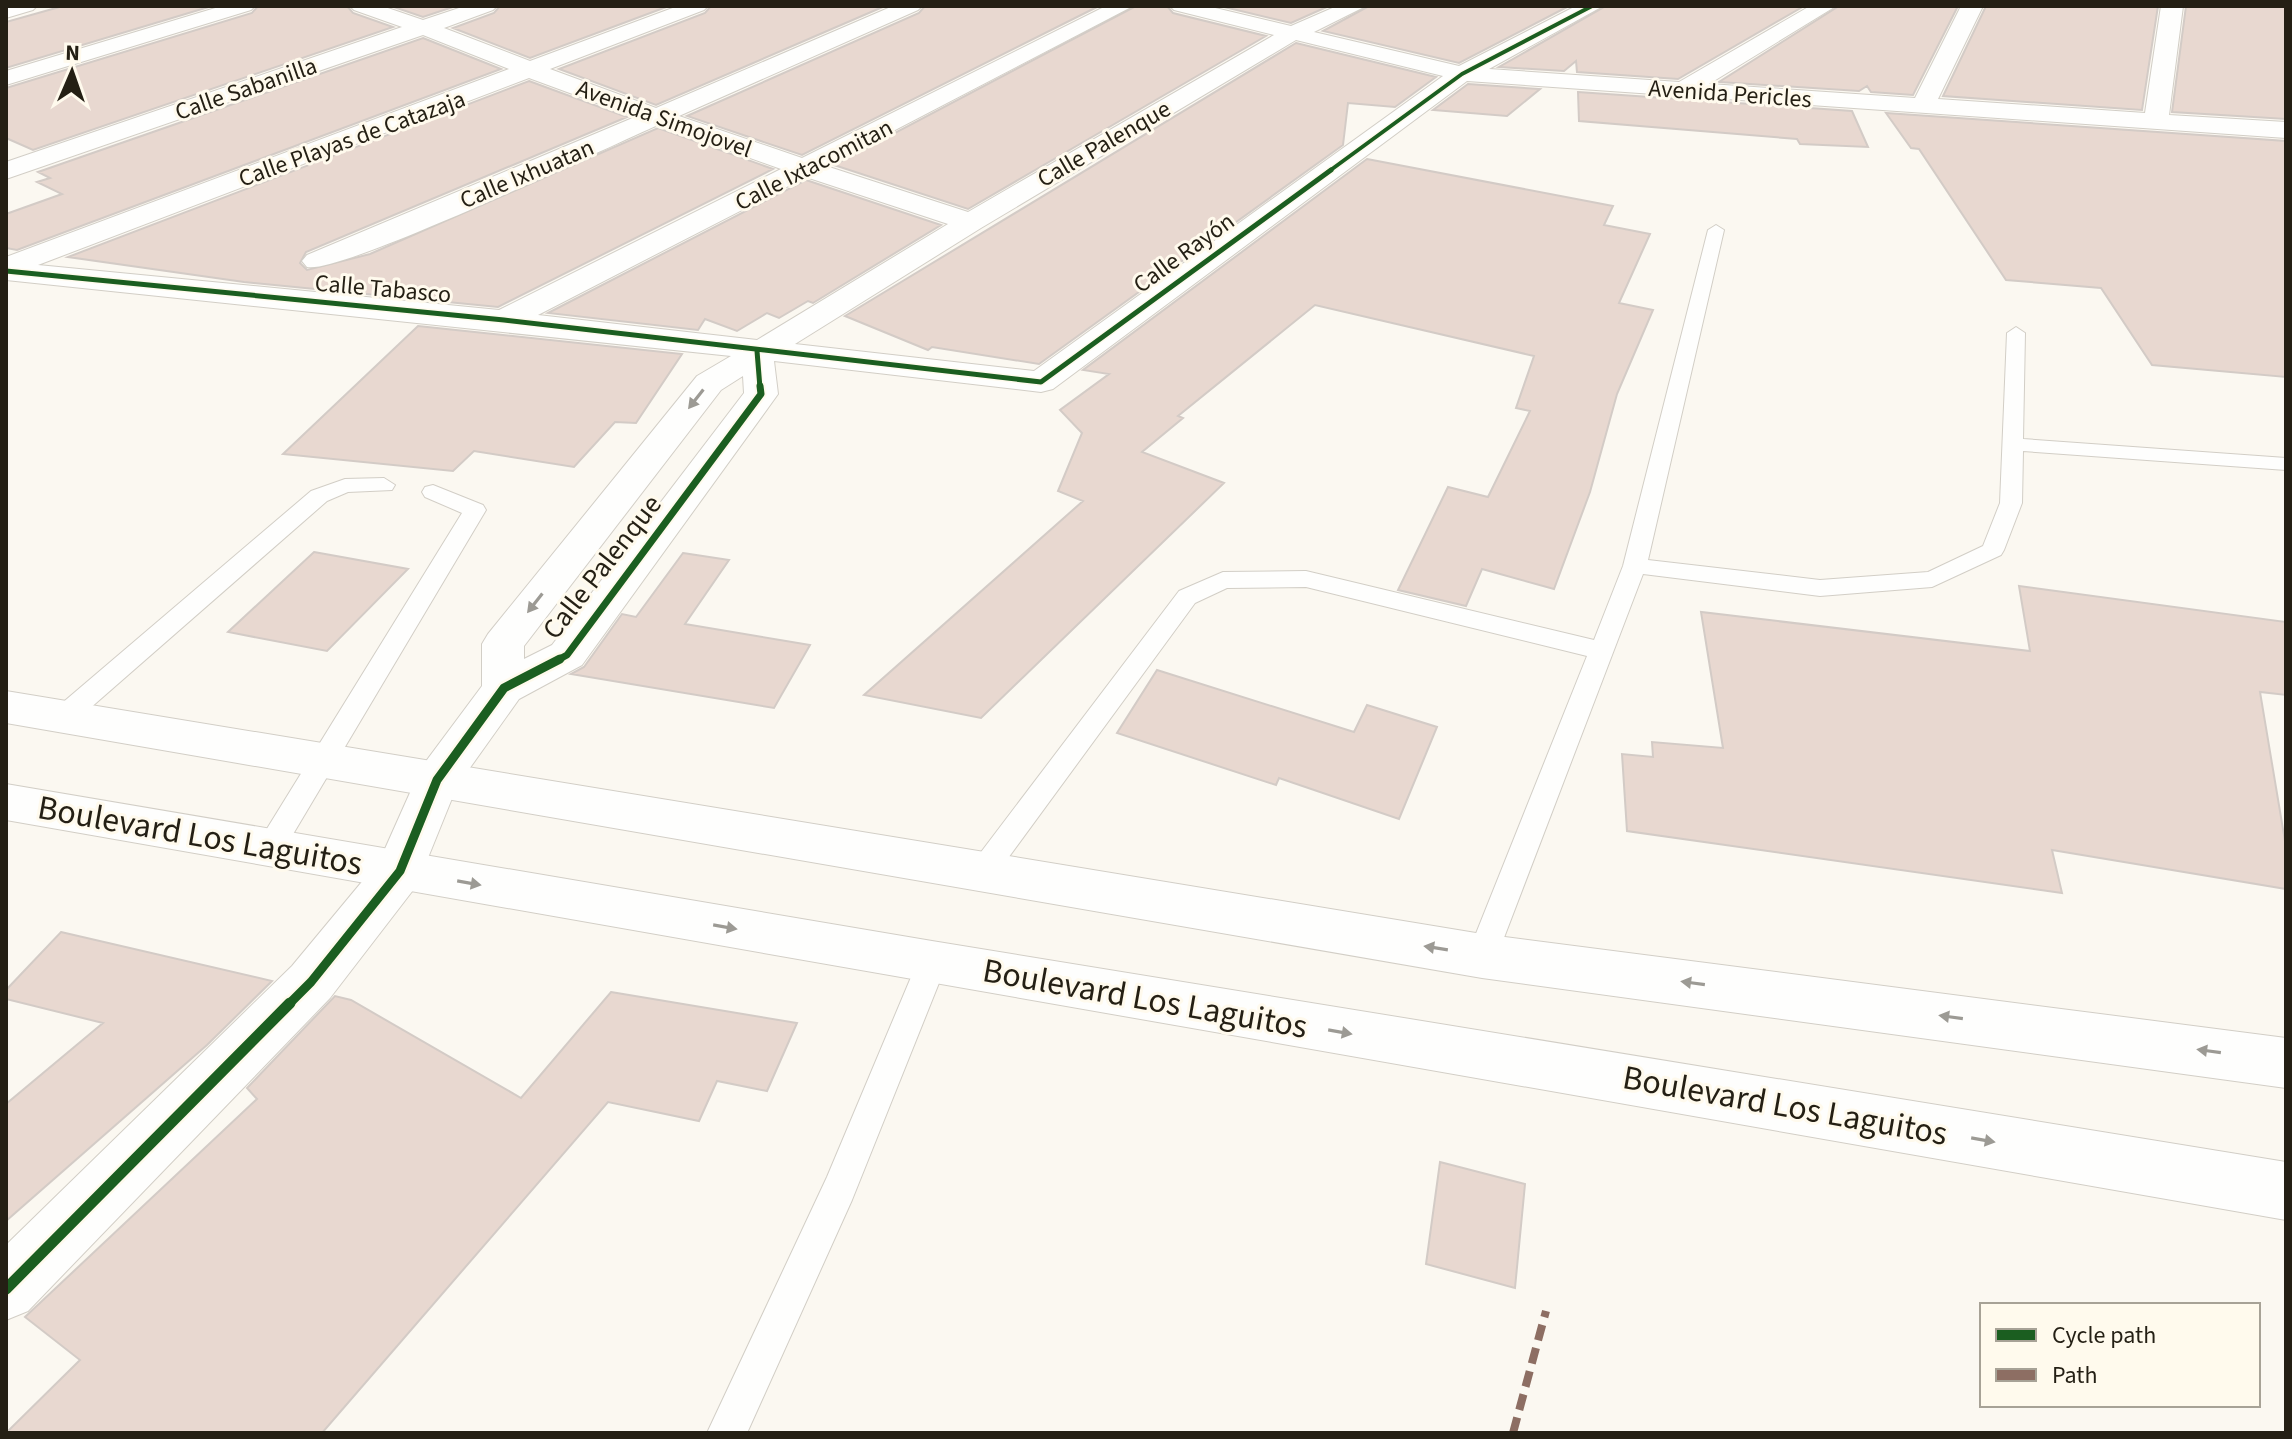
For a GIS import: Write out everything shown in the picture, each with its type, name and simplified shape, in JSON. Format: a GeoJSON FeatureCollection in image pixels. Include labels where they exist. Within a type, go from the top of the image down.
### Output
{"type":"FeatureCollection","features":[{"type":"Feature","properties":{"kind":"street"},"geometry":{"type":"LineString","coordinates":[[6,12],[26,6]]}},
{"type":"Feature","properties":{"kind":"street"},"geometry":{"type":"LineString","coordinates":[[6,78],[244,6]]}},
{"type":"Feature","properties":{"kind":"street","name":"Avenida Simojovel"},"geometry":{"type":"LineString","coordinates":[[361,6],[428,27],[533,71],[805,170],[971,222]]}},
{"type":"Feature","properties":{"kind":"street","name":"Calle Sabanilla"},"geometry":{"type":"LineString","coordinates":[[6,171],[486,6]]}},
{"type":"Feature","properties":{"kind":"street","name":"Calle Playas de Catazaja"},"geometry":{"type":"LineString","coordinates":[[6,269],[533,71],[697,6]]}},
{"type":"Feature","properties":{"kind":"street","name":"Calle Ixhuatan"},"geometry":{"type":"LineString","coordinates":[[317,261],[911,6]]}},
{"type":"Feature","properties":{"kind":"street","name":"Calle Ixtacomitan"},"geometry":{"type":"LineString","coordinates":[[504,320],[805,170],[1122,6]]}},
{"type":"Feature","properties":{"kind":"street","name":"Avenida Pericles"},"geometry":{"type":"LineString","coordinates":[[1181,6],[1462,74],[2286,130]]}},
{"type":"Feature","properties":{"kind":"street","name":"Calle Palenque"},"geometry":{"type":"LineString","coordinates":[[6,1289],[311,982],[400,871],[437,780],[504,688],[567,655],[761,394],[757,351],[1295,32],[1355,6]]}},
{"type":"Feature","properties":{"kind":"street","name":"Calle Rayón"},"geometry":{"type":"LineString","coordinates":[[757,351],[1041,382],[1462,74],[1592,6]]}},
{"type":"Feature","properties":{"kind":"street"},"geometry":{"type":"LineString","coordinates":[[1680,91],[1825,6]]}},
{"type":"Feature","properties":{"kind":"street"},"geometry":{"type":"LineString","coordinates":[[1923,106],[1972,6]]}},
{"type":"Feature","properties":{"kind":"street"},"geometry":{"type":"LineString","coordinates":[[2156,121],[2172,6]]}},
{"type":"Feature","properties":{"kind":"street","name":"Calle Tabasco"},"geometry":{"type":"LineString","coordinates":[[6,269],[504,320],[757,351]]}},
{"type":"Feature","properties":{"kind":"street"},"geometry":{"type":"LineString","coordinates":[[504,688],[503,644],[709,383],[757,351]]}},
{"type":"Feature","properties":{"kind":"street"},"geometry":{"type":"LineString","coordinates":[[6,707],[1482,956],[2286,1063]]}},
{"type":"Feature","properties":{"kind":"street","name":"Boulevard Los Laguitos"},"geometry":{"type":"LineString","coordinates":[[6,802],[932,963],[2286,1191]]}},
{"type":"Feature","properties":{"kind":"lane"},"geometry":{"type":"LineString","coordinates":[[1482,956],[1635,566],[1716,230]]}},
{"type":"Feature","properties":{"kind":"lane"},"geometry":{"type":"LineString","coordinates":[[1635,566],[1820,588],[1932,579],[1993,550],[2011,503],[2016,333]]}},
{"type":"Feature","properties":{"kind":"lane"},"geometry":{"type":"LineString","coordinates":[[2011,444],[2286,464]]}},
{"type":"Feature","properties":{"kind":"lane"},"geometry":{"type":"LineString","coordinates":[[63,717],[319,496],[345,486],[384,485]]}},
{"type":"Feature","properties":{"kind":"lane"},"geometry":{"type":"LineString","coordinates":[[270,848],[475,510],[433,492]]}},
{"type":"Feature","properties":{"kind":"lane"},"geometry":{"type":"LineString","coordinates":[[982,872],[1187,597],[1223,580],[1306,579],[1602,651]]}},
{"type":"Feature","properties":{"kind":"lane"},"geometry":{"type":"LineString","coordinates":[[727,1433],[840,1188],[932,963]]}},
{"type":"Feature","properties":{"kind":"building"},"geometry":{"type":"Polygon","coordinates":[[[63,6],[212,6],[6,68],[6,22],[63,6]]]}},
{"type":"Feature","properties":{"kind":"building"},"geometry":{"type":"Polygon","coordinates":[[[258,6],[347,6],[353,13],[393,27],[33,150],[6,138],[6,88],[252,13],[258,6]]]}},
{"type":"Feature","properties":{"kind":"building"},"geometry":{"type":"Polygon","coordinates":[[[391,6],[456,6],[423,17],[391,6]]]}},
{"type":"Feature","properties":{"kind":"building"},"geometry":{"type":"Polygon","coordinates":[[[500,6],[669,6],[530,58],[453,28],[494,13],[500,6]]]}},
{"type":"Feature","properties":{"kind":"building"},"geometry":{"type":"Polygon","coordinates":[[[711,6],[885,6],[656,105],[559,69],[705,13],[711,6]]]}},
{"type":"Feature","properties":{"kind":"building"},"geometry":{"type":"Polygon","coordinates":[[[925,6],[1099,6],[802,155],[687,116],[919,13],[925,6]]]}},
{"type":"Feature","properties":{"kind":"building"},"geometry":{"type":"Polygon","coordinates":[[[1136,6],[1167,6],[1173,13],[1266,36],[968,209],[834,165],[1136,6]]]}},
{"type":"Feature","properties":{"kind":"building"},"geometry":{"type":"Polygon","coordinates":[[[1220,6],[1329,6],[1291,23],[1220,6]]]}},
{"type":"Feature","properties":{"kind":"building"},"geometry":{"type":"Polygon","coordinates":[[[1369,6],[1569,6],[1459,63],[1323,31],[1369,6]]]}},
{"type":"Feature","properties":{"kind":"building"},"geometry":{"type":"Polygon","coordinates":[[[1606,6],[1804,6],[1678,79],[1577,72],[1576,61],[1564,71],[1499,67],[1606,6]]]}},
{"type":"Feature","properties":{"kind":"building"},"geometry":{"type":"Polygon","coordinates":[[[1839,6],[1958,6],[1913,95],[1871,92],[1867,86],[1859,91],[1719,82],[1839,6]]]}},
{"type":"Feature","properties":{"kind":"building"},"geometry":{"type":"Polygon","coordinates":[[[1986,6],[2158,6],[2142,110],[1943,96],[1986,6]]]}},
{"type":"Feature","properties":{"kind":"building"},"geometry":{"type":"Polygon","coordinates":[[[2186,6],[2286,6],[2286,119],[2172,112],[2186,6]]]}},
{"type":"Feature","properties":{"kind":"building"},"geometry":{"type":"Polygon","coordinates":[[[423,38],[501,69],[17,250],[6,248],[6,214],[62,194],[37,182],[50,178],[38,172],[423,38]]]}},
{"type":"Feature","properties":{"kind":"building"},"geometry":{"type":"Polygon","coordinates":[[[1296,43],[1436,77],[1395,107],[1348,103],[1343,145],[1039,364],[932,347],[928,350],[845,316],[1296,43]]]}},
{"type":"Feature","properties":{"kind":"building"},"geometry":{"type":"Polygon","coordinates":[[[529,81],[627,117],[306,252],[300,263],[307,270],[370,254],[658,128],[773,169],[498,307],[244,282],[68,257],[529,81]]]}},
{"type":"Feature","properties":{"kind":"building"},"geometry":{"type":"Polygon","coordinates":[[[1468,84],[1540,89],[1507,116],[1433,110],[1468,84]]]}},
{"type":"Feature","properties":{"kind":"building"},"geometry":{"type":"Polygon","coordinates":[[[1578,92],[1852,111],[1868,147],[1800,144],[1797,139],[1579,121],[1578,92]]]}},
{"type":"Feature","properties":{"kind":"building"},"geometry":{"type":"Polygon","coordinates":[[[1886,113],[2286,141],[2286,377],[2152,365],[2101,288],[2006,280],[1919,149],[1911,148],[1886,113]]]}},
{"type":"Feature","properties":{"kind":"building"},"geometry":{"type":"Polygon","coordinates":[[[1367,159],[1613,206],[1604,225],[1650,234],[1619,303],[1653,310],[1617,394],[1590,492],[1554,589],[1482,569],[1466,606],[1398,590],[1448,487],[1488,497],[1530,411],[1516,408],[1534,356],[1315,305],[1178,416],[1183,418],[1142,452],[1224,483],[981,718],[864,695],[1083,501],[1058,491],[1082,433],[1060,410],[1109,374],[1083,370],[1367,159]]]}},
{"type":"Feature","properties":{"kind":"building"},"geometry":{"type":"Polygon","coordinates":[[[806,180],[941,225],[813,303],[808,301],[779,318],[767,313],[737,331],[705,319],[698,330],[548,313],[806,180]]]}},
{"type":"Feature","properties":{"kind":"building"},"geometry":{"type":"Polygon","coordinates":[[[418,326],[682,354],[636,423],[615,422],[574,467],[474,451],[453,471],[283,454],[418,326]]]}},
{"type":"Feature","properties":{"kind":"building"},"geometry":{"type":"Polygon","coordinates":[[[314,552],[408,569],[327,651],[228,632],[314,552]]]}},
{"type":"Feature","properties":{"kind":"building"},"geometry":{"type":"Polygon","coordinates":[[[683,553],[729,560],[685,624],[810,645],[774,708],[571,674],[584,667],[622,614],[636,617],[683,553]]]}},
{"type":"Feature","properties":{"kind":"building"},"geometry":{"type":"Polygon","coordinates":[[[2019,586],[2286,622],[2286,695],[2260,692],[2286,847],[2286,889],[2052,850],[2062,893],[1627,831],[1622,754],[1653,757],[1652,742],[1723,748],[1701,612],[2030,651],[2019,586]]]}},
{"type":"Feature","properties":{"kind":"building"},"geometry":{"type":"Polygon","coordinates":[[[1157,670],[1354,732],[1367,705],[1437,727],[1399,819],[1279,778],[1276,785],[1117,733],[1157,670]]]}},
{"type":"Feature","properties":{"kind":"building"},"geometry":{"type":"Polygon","coordinates":[[[61,932],[272,981],[207,1045],[6,1221],[6,1104],[103,1023],[6,999],[6,990],[61,932]]]}},
{"type":"Feature","properties":{"kind":"building"},"geometry":{"type":"Polygon","coordinates":[[[611,992],[797,1023],[767,1091],[717,1081],[699,1121],[608,1102],[322,1433],[6,1433],[80,1360],[25,1317],[257,1099],[247,1088],[335,996],[351,1000],[521,1098],[611,992]]]}},
{"type":"Feature","properties":{"kind":"building"},"geometry":{"type":"Polygon","coordinates":[[[1440,1162],[1525,1184],[1515,1288],[1426,1264],[1440,1162]]]}},
{"type":"Feature","properties":{"kind":"marked path"},"geometry":{"type":"LineString","coordinates":[[1513,1433],[1546,1311]]}},
{"type":"Feature","properties":{"kind":"cycle path"},"geometry":{"type":"LineString","coordinates":[[6,271],[504,320],[1041,382],[1462,74],[1592,6]]}},
{"type":"Feature","properties":{"kind":"cycle path"},"geometry":{"type":"LineString","coordinates":[[6,1289],[311,982],[400,871],[437,780],[504,688],[567,655],[761,394],[757,351]]}}]}
